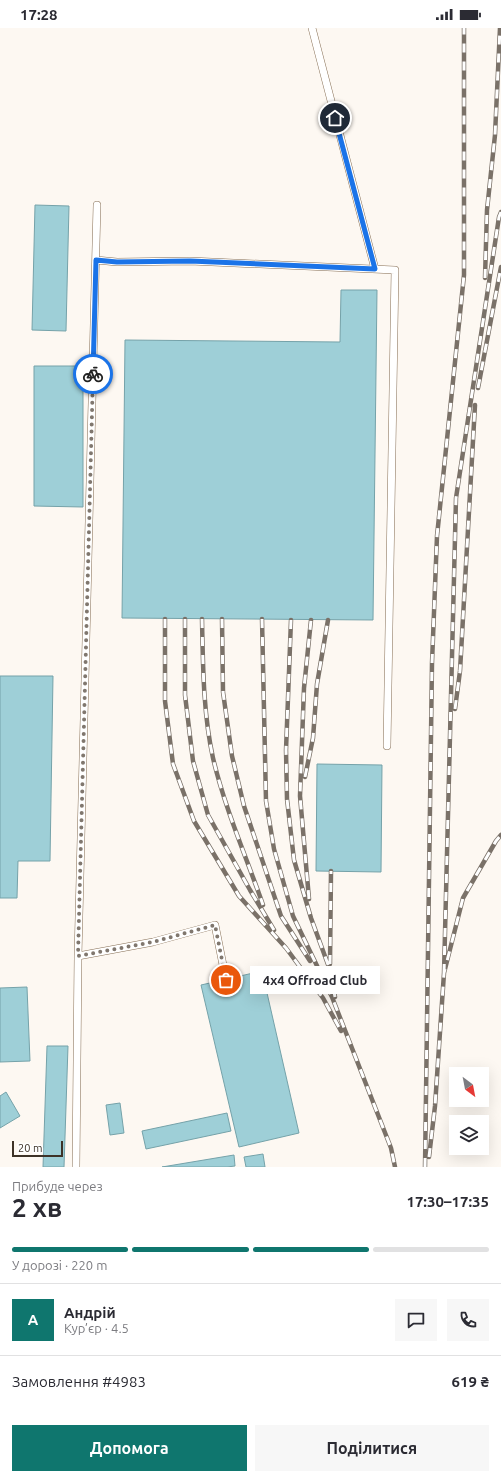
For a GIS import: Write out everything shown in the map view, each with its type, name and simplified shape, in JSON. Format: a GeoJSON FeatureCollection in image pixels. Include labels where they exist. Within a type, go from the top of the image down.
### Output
{"type":"FeatureCollection","features":[{"type":"Feature","properties":{"kind":"lane"},"geometry":{"type":"LineString","coordinates":[[312,28],[375,269]]}},
{"type":"Feature","properties":{"kind":"lane"},"geometry":{"type":"LineString","coordinates":[[76,1167],[78,956],[97,205]]}},
{"type":"Feature","properties":{"kind":"lane"},"geometry":{"type":"LineString","coordinates":[[96,260],[117,262],[190,261],[395,270],[387,746]]}},
{"type":"Feature","properties":{"kind":"lane"},"geometry":{"type":"LineString","coordinates":[[78,956],[153,942],[215,925],[226,980]]}},
{"type":"Feature","properties":{"kind":"building"},"geometry":{"type":"Polygon","coordinates":[[[35,205],[69,206],[66,331],[32,330],[35,205]]]}},
{"type":"Feature","properties":{"kind":"building"},"geometry":{"type":"Polygon","coordinates":[[[341,290],[377,290],[373,620],[122,618],[125,340],[340,342],[341,290]]]}},
{"type":"Feature","properties":{"kind":"building"},"geometry":{"type":"Polygon","coordinates":[[[34,366],[83,366],[83,507],[34,506],[34,366]]]}},
{"type":"Feature","properties":{"kind":"building"},"geometry":{"type":"Polygon","coordinates":[[[0,676],[53,676],[50,861],[18,861],[17,898],[0,898],[0,676]]]}},
{"type":"Feature","properties":{"kind":"building"},"geometry":{"type":"Polygon","coordinates":[[[317,764],[382,765],[381,872],[316,871],[317,764]]]}},
{"type":"Feature","properties":{"kind":"building"},"geometry":{"type":"Polygon","coordinates":[[[262,971],[299,1133],[239,1147],[201,985],[262,971]]]}},
{"type":"Feature","properties":{"kind":"building"},"geometry":{"type":"Polygon","coordinates":[[[27,987],[30,1061],[0,1062],[0,988],[27,987]]]}},
{"type":"Feature","properties":{"kind":"building"},"geometry":{"type":"Polygon","coordinates":[[[47,1046],[68,1046],[64,1167],[43,1167],[47,1046]]]}},
{"type":"Feature","properties":{"kind":"building"},"geometry":{"type":"Polygon","coordinates":[[[6,1092],[20,1116],[0,1128],[0,1096],[6,1092]]]}},
{"type":"Feature","properties":{"kind":"building"},"geometry":{"type":"Polygon","coordinates":[[[120,1103],[124,1133],[110,1135],[106,1105],[120,1103]]]}},
{"type":"Feature","properties":{"kind":"building"},"geometry":{"type":"Polygon","coordinates":[[[227,1113],[231,1131],[146,1149],[142,1131],[227,1113]]]}},
{"type":"Feature","properties":{"kind":"building"},"geometry":{"type":"Polygon","coordinates":[[[263,1154],[265,1167],[246,1167],[244,1157],[263,1154]]]}},
{"type":"Feature","properties":{"kind":"building"},"geometry":{"type":"Polygon","coordinates":[[[234,1155],[235,1166],[162,1167],[234,1155]]]}},
{"type":"Feature","properties":{"kind":"railway"},"geometry":{"type":"LineString","coordinates":[[425,1167],[432,663],[437,536],[464,275],[464,28]]}},
{"type":"Feature","properties":{"kind":"railway"},"geometry":{"type":"LineString","coordinates":[[485,278],[487,210],[495,135],[500,28]]}},
{"type":"Feature","properties":{"kind":"railway"},"geometry":{"type":"LineString","coordinates":[[444,973],[456,498],[501,212]]}},
{"type":"Feature","properties":{"kind":"railway"},"geometry":{"type":"LineString","coordinates":[[478,388],[501,267]]}},
{"type":"Feature","properties":{"kind":"railway"},"geometry":{"type":"LineString","coordinates":[[455,709],[460,671],[475,405]]}},
{"type":"Feature","properties":{"kind":"railway"},"geometry":{"type":"LineString","coordinates":[[165,619],[165,701],[173,764],[194,821],[239,896],[286,948],[323,998],[341,1031]]}},
{"type":"Feature","properties":{"kind":"railway"},"geometry":{"type":"LineString","coordinates":[[185,619],[185,695],[193,761],[208,815],[274,930]]}},
{"type":"Feature","properties":{"kind":"railway"},"geometry":{"type":"LineString","coordinates":[[202,619],[205,706],[213,758],[230,814],[263,905]]}},
{"type":"Feature","properties":{"kind":"railway"},"geometry":{"type":"LineString","coordinates":[[222,619],[223,692],[232,756],[244,806],[281,916],[310,961]]}},
{"type":"Feature","properties":{"kind":"railway"},"geometry":{"type":"LineString","coordinates":[[262,619],[266,801],[274,849],[293,916],[332,997],[391,1148],[395,1167]]}},
{"type":"Feature","properties":{"kind":"railway"},"geometry":{"type":"LineString","coordinates":[[291,620],[286,750],[287,799],[294,860],[311,918],[330,970],[335,997]]}},
{"type":"Feature","properties":{"kind":"railway"},"geometry":{"type":"LineString","coordinates":[[309,899],[300,796],[304,688],[311,620]]}},
{"type":"Feature","properties":{"kind":"railway"},"geometry":{"type":"LineString","coordinates":[[305,777],[313,738],[317,684],[328,620]]}},
{"type":"Feature","properties":{"kind":"railway"},"geometry":{"type":"LineString","coordinates":[[429,1157],[435,1106],[444,973],[463,898],[501,835]]}},
{"type":"Feature","properties":{"kind":"railway"},"geometry":{"type":"LineString","coordinates":[[330,964],[331,871]]}},
{"type":"Feature","properties":{"kind":"way so far"},"geometry":{"type":"LineString","coordinates":[[93,374],[78,956],[153,942],[215,925],[226,980]]}},
{"type":"Feature","properties":{"kind":"place","name":"4x4 Offroad Club"},"geometry":{"type":"Point","coordinates":[226,980]}},
{"type":"Feature","properties":{"kind":"route"},"geometry":{"type":"LineString","coordinates":[[93,374],[96,260],[117,262],[190,261],[375,269],[335,118]]}}]}
